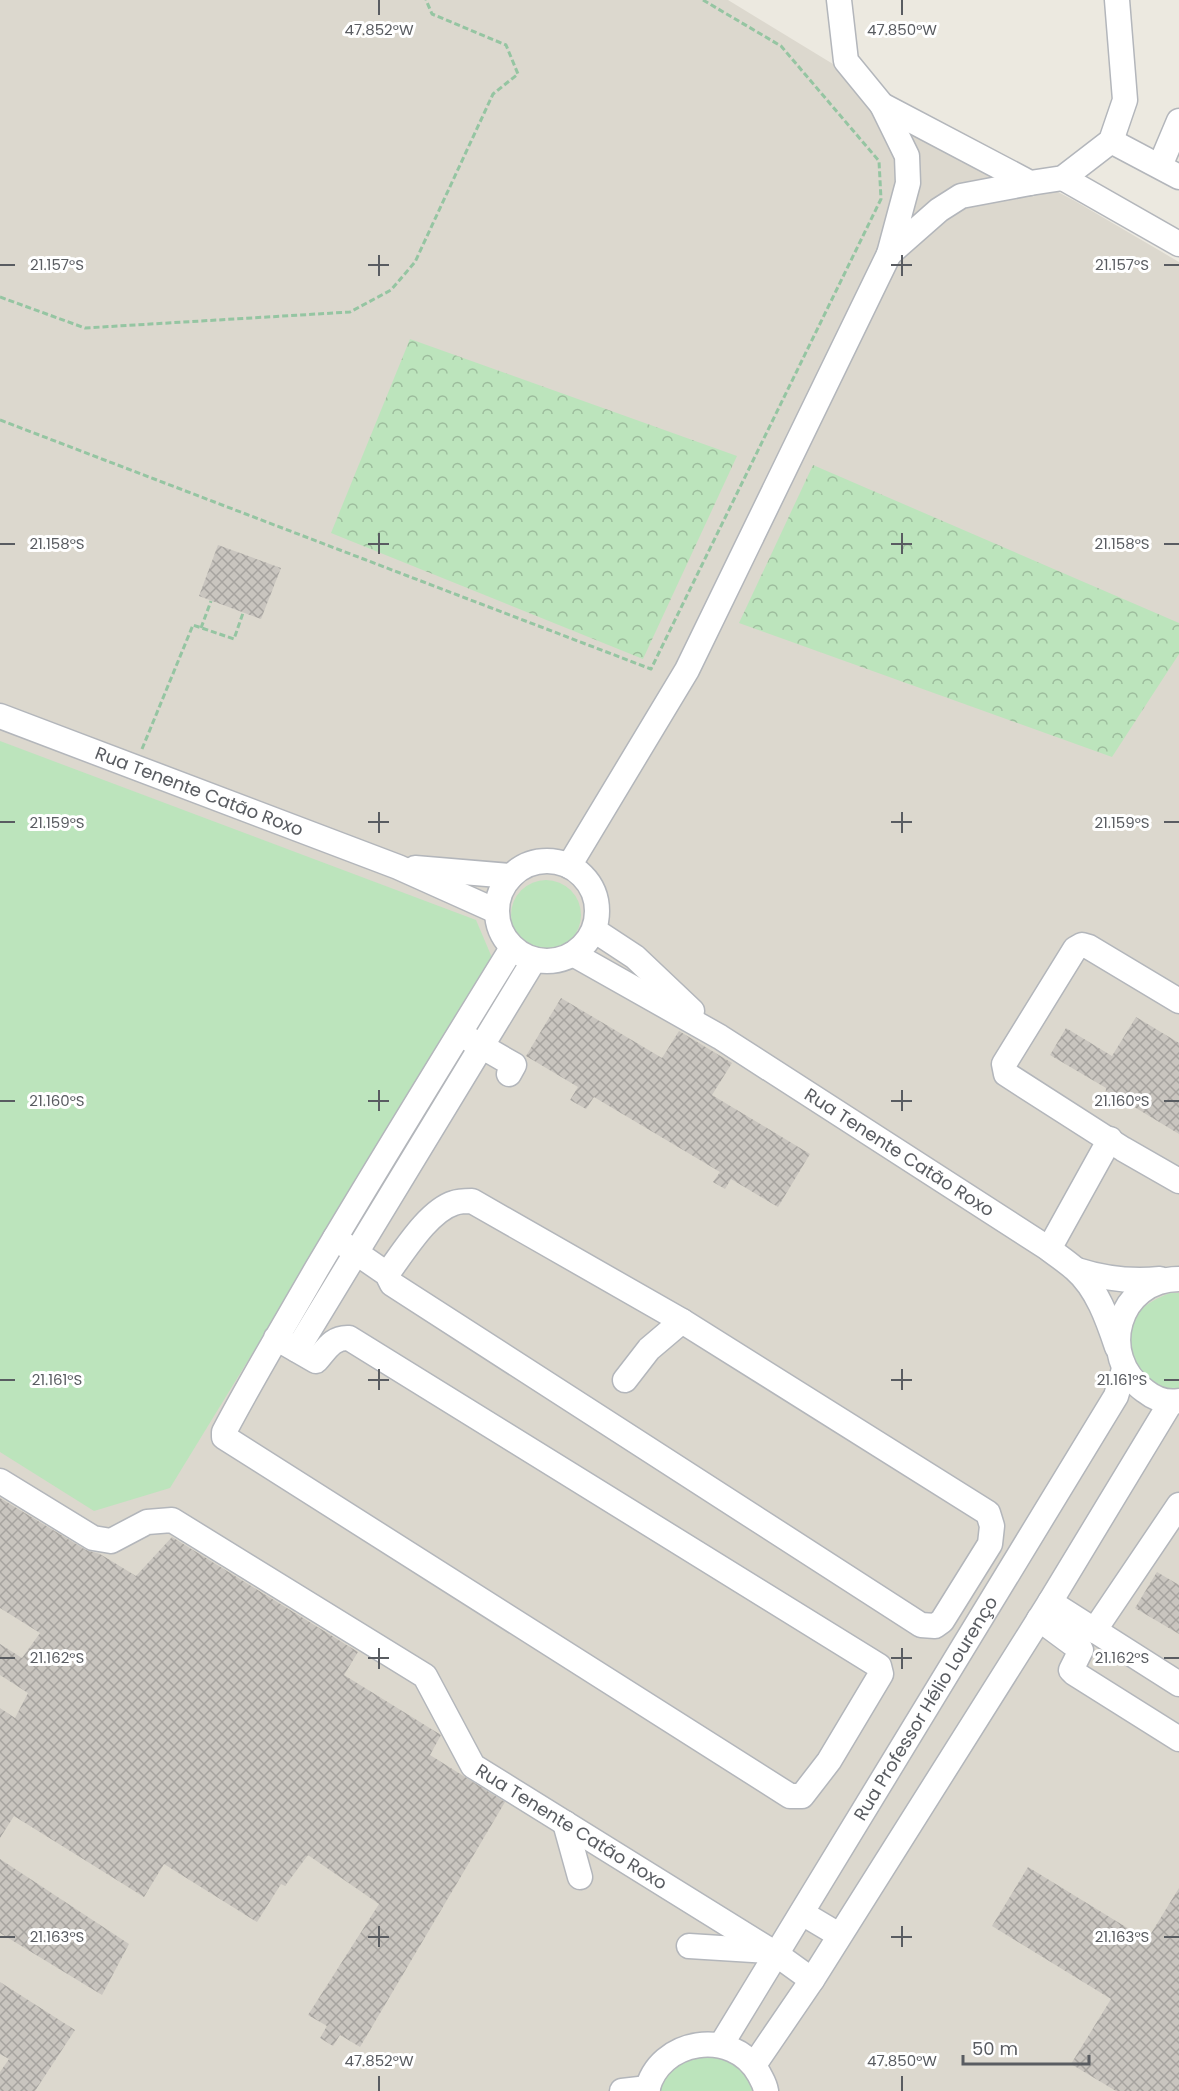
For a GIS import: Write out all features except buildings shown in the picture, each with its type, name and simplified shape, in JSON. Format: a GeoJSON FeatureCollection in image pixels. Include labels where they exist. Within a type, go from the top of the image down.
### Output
{"type":"FeatureCollection","features":[{"type":"Feature","properties":{"kind":"street"},"geometry":{"type":"LineString","coordinates":[[569,866],[687,670],[889,254],[908,183],[907,156],[882,105],[846,61],[840,0]]}},
{"type":"Feature","properties":{"kind":"street"},"geometry":{"type":"LineString","coordinates":[[889,254],[939,210],[961,196],[1063,178],[1111,141],[1125,100],[1117,0]]}},
{"type":"Feature","properties":{"kind":"street"},"geometry":{"type":"LineString","coordinates":[[882,105],[1030,183]]}},
{"type":"Feature","properties":{"kind":"street"},"geometry":{"type":"LineString","coordinates":[[1111,141],[1170,171],[1179,121]]}},
{"type":"Feature","properties":{"kind":"street"},"geometry":{"type":"LineString","coordinates":[[1063,178],[1179,244]]}},
{"type":"Feature","properties":{"kind":"street","name":"Rua Tenente Catão Roxo"},"geometry":{"type":"LineString","coordinates":[[0,716],[398,867],[496,911]]}},
{"type":"Feature","properties":{"kind":"street"},"geometry":{"type":"LineString","coordinates":[[538,861],[554,861],[569,866],[585,877],[594,893],[598,911],[594,930],[586,944],[561,960],[548,962],[522,956],[503,938],[498,925],[496,911],[500,892],[511,876],[523,866],[538,861]]}},
{"type":"Feature","properties":{"kind":"street","name":"Rua Tenente Catão Roxo"},"geometry":{"type":"LineString","coordinates":[[398,867],[511,876]]}},
{"type":"Feature","properties":{"kind":"street","name":"Rua Tenente Catão Roxo"},"geometry":{"type":"LineString","coordinates":[[594,930],[635,957],[720,1037]]}},
{"type":"Feature","properties":{"kind":"street"},"geometry":{"type":"LineString","coordinates":[[1179,1000],[1089,946],[1082,945],[1075,949],[1004,1064],[1006,1074],[1179,1181]]}},
{"type":"Feature","properties":{"kind":"street"},"geometry":{"type":"LineString","coordinates":[[287,1344],[335,1238],[399,1129],[512,948]]}},
{"type":"Feature","properties":{"kind":"street","name":"Rua Tenente Catão Roxo"},"geometry":{"type":"LineString","coordinates":[[573,954],[720,1037],[1049,1249],[1077,1270],[1095,1293],[1108,1319],[1121,1358]]}},
{"type":"Feature","properties":{"kind":"street"},"geometry":{"type":"LineString","coordinates":[[287,1344],[316,1361],[333,1341],[349,1338],[879,1666],[881,1674],[864,1703],[829,1761],[802,1796],[790,1796],[224,1437],[224,1432],[241,1401],[357,1253],[534,960]]}},
{"type":"Feature","properties":{"kind":"street"},"geometry":{"type":"LineString","coordinates":[[459,1034],[514,1065],[509,1074]]}},
{"type":"Feature","properties":{"kind":"street"},"geometry":{"type":"LineString","coordinates":[[417,1101],[439,1115]]}},
{"type":"Feature","properties":{"kind":"street"},"geometry":{"type":"LineString","coordinates":[[399,1129],[422,1144]]}},
{"type":"Feature","properties":{"kind":"street"},"geometry":{"type":"LineString","coordinates":[[1049,1249],[1110,1139]]}},
{"type":"Feature","properties":{"kind":"street"},"geometry":{"type":"LineString","coordinates":[[373,1173],[396,1186]]}},
{"type":"Feature","properties":{"kind":"street"},"geometry":{"type":"LineString","coordinates":[[335,1238],[387,1274],[392,1284],[921,1625],[935,1626],[942,1621],[990,1544],[992,1526],[988,1513],[682,1321],[472,1201],[454,1203],[441,1209],[416,1236],[387,1274]]}},
{"type":"Feature","properties":{"kind":"street","name":"Rua Tenente Catão Roxo"},"geometry":{"type":"LineString","coordinates":[[1077,1270],[1120,1281],[1172,1279]]}},
{"type":"Feature","properties":{"kind":"street","name":"Rua Professor Hélio Lourenço"},"geometry":{"type":"LineString","coordinates":[[721,2045],[774,1953],[802,1913],[1116,1396],[1121,1358],[1119,1325],[1128,1304],[1144,1288],[1172,1279]]}},
{"type":"Feature","properties":{"kind":"street"},"geometry":{"type":"LineString","coordinates":[[625,1380],[649,1349],[682,1321]]}},
{"type":"Feature","properties":{"kind":"street"},"geometry":{"type":"LineString","coordinates":[[754,2065],[812,1980],[1175,1402],[1151,1396],[1136,1384],[1121,1358]]}},
{"type":"Feature","properties":{"kind":"street","name":"Rua Tenente Catão Roxo"},"geometry":{"type":"LineString","coordinates":[[0,1481],[93,1538],[111,1541],[147,1522],[172,1520],[425,1676],[474,1766],[774,1953],[812,1980]]}},
{"type":"Feature","properties":{"kind":"street"},"geometry":{"type":"LineString","coordinates":[[1094,1631],[1179,1505]]}},
{"type":"Feature","properties":{"kind":"street"},"geometry":{"type":"LineString","coordinates":[[1044,1610],[1094,1631],[1179,1684]]}},
{"type":"Feature","properties":{"kind":"street"},"geometry":{"type":"LineString","coordinates":[[1044,1610],[1081,1650],[1071,1670],[1074,1674],[1179,1739]]}},
{"type":"Feature","properties":{"kind":"street"},"geometry":{"type":"LineString","coordinates":[[566,1823],[580,1877]]}},
{"type":"Feature","properties":{"kind":"street"},"geometry":{"type":"LineString","coordinates":[[802,1913],[839,1935]]}},
{"type":"Feature","properties":{"kind":"street"},"geometry":{"type":"LineString","coordinates":[[689,1946],[774,1953]]}},
{"type":"Feature","properties":{"kind":"street"},"geometry":{"type":"LineString","coordinates":[[622,2091],[647,2089],[663,2062],[680,2049],[700,2043],[721,2045],[739,2052],[754,2065],[766,2091]]}},
{"type":"Feature","properties":{"kind":"path"},"geometry":{"type":"LineString","coordinates":[[0,297],[85,328],[350,312],[391,290],[415,262],[493,94],[518,74],[506,45],[432,14],[426,0]]}},
{"type":"Feature","properties":{"kind":"path"},"geometry":{"type":"LineString","coordinates":[[0,420],[651,669],[881,199],[879,161],[781,46],[703,0]]}},
{"type":"Feature","properties":{"kind":"path"},"geometry":{"type":"LineString","coordinates":[[201,628],[211,600]]}},
{"type":"Feature","properties":{"kind":"path"},"geometry":{"type":"LineString","coordinates":[[135,767],[193,625],[234,639],[243,613]]}},
{"type":"Feature","properties":{"kind":"shaded area"},"geometry":{"type":"Polygon","coordinates":[[[0,0],[728,0],[943,131],[1075,201],[1179,262],[1179,2091],[0,2091],[0,0]]]}},
{"type":"Feature","properties":{"kind":"green space"},"geometry":{"type":"Polygon","coordinates":[[[410,339],[737,456],[643,659],[331,533],[410,339]]]}},
{"type":"Feature","properties":{"kind":"green space"},"geometry":{"type":"Polygon","coordinates":[[[813,465],[1179,623],[1179,654],[1112,757],[739,623],[813,465]]]}},
{"type":"Feature","properties":{"kind":"green space"},"geometry":{"type":"Polygon","coordinates":[[[0,741],[476,920],[493,960],[170,1488],[94,1511],[0,1452],[0,741]]]}},
{"type":"Feature","properties":{"kind":"green space"},"geometry":{"type":"Polygon","coordinates":[[[553,880],[566,886],[575,895],[579,901],[581,915],[579,929],[571,940],[560,948],[539,950],[521,940],[513,929],[511,908],[521,890],[532,882],[553,880]]]}},
{"type":"Feature","properties":{"kind":"green space"},"geometry":{"type":"Polygon","coordinates":[[[1170,1293],[1179,1293],[1179,1392],[1152,1385],[1144,1379],[1132,1362],[1129,1341],[1130,1330],[1139,1312],[1150,1303],[1170,1293]]]}},
{"type":"Feature","properties":{"kind":"green space"},"geometry":{"type":"Polygon","coordinates":[[[709,2054],[737,2066],[752,2082],[756,2091],[659,2091],[666,2075],[672,2069],[684,2062],[709,2054]]]}}]}
